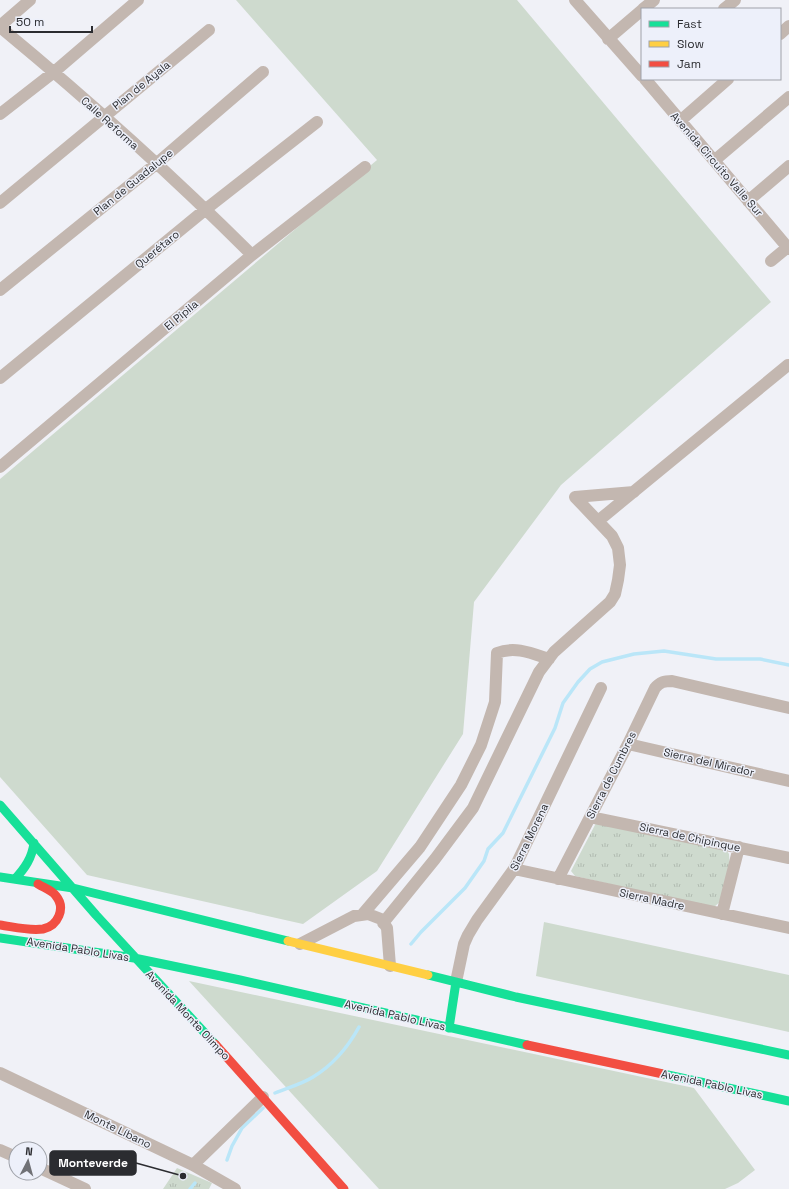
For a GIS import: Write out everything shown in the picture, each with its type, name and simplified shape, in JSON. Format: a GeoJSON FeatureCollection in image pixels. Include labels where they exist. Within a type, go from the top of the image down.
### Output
{"type":"FeatureCollection","features":[{"type":"Feature","properties":{"kind":"main road","name":"Avenida Monte Olimpo"},"geometry":{"type":"LineString","coordinates":[[0,805],[134,958],[263,1097],[344,1189]]}},
{"type":"Feature","properties":{"kind":"main road"},"geometry":{"type":"LineString","coordinates":[[15,879],[30,860],[34,850],[34,843]]}},
{"type":"Feature","properties":{"kind":"main road"},"geometry":{"type":"LineString","coordinates":[[0,877],[72,888],[516,997],[789,1055]]}},
{"type":"Feature","properties":{"kind":"main road"},"geometry":{"type":"LineString","coordinates":[[0,925],[42,929],[50,927],[57,921],[60,913],[60,904],[57,898],[49,890],[35,882]]}},
{"type":"Feature","properties":{"kind":"main road","name":"Avenida Pablo Livas"},"geometry":{"type":"LineString","coordinates":[[0,938],[134,958],[240,980],[449,1028],[789,1102]]}},
{"type":"Feature","properties":{"kind":"main road"},"geometry":{"type":"LineString","coordinates":[[449,1028],[456,982]]}},
{"type":"Feature","properties":{"kind":"street"},"geometry":{"type":"LineString","coordinates":[[0,26],[30,0]]}},
{"type":"Feature","properties":{"kind":"street"},"geometry":{"type":"LineString","coordinates":[[0,114],[54,72],[138,0]]}},
{"type":"Feature","properties":{"kind":"street"},"geometry":{"type":"LineString","coordinates":[[575,0],[641,75]]}},
{"type":"Feature","properties":{"kind":"street"},"geometry":{"type":"LineString","coordinates":[[645,8],[654,0]]}},
{"type":"Feature","properties":{"kind":"street"},"geometry":{"type":"LineString","coordinates":[[725,8],[735,0]]}},
{"type":"Feature","properties":{"kind":"street"},"geometry":{"type":"LineString","coordinates":[[608,39],[641,12]]}},
{"type":"Feature","properties":{"kind":"street","name":"Calle Reforma"},"geometry":{"type":"LineString","coordinates":[[0,26],[104,116],[206,209],[252,255]]}},
{"type":"Feature","properties":{"kind":"street"},"geometry":{"type":"LineString","coordinates":[[781,33],[789,26]]}},
{"type":"Feature","properties":{"kind":"street","name":"Plan de Ayala"},"geometry":{"type":"LineString","coordinates":[[0,203],[209,30]]}},
{"type":"Feature","properties":{"kind":"street","name":"Plan de Guadalupe"},"geometry":{"type":"LineString","coordinates":[[0,290],[156,164],[264,72]]}},
{"type":"Feature","properties":{"kind":"street","name":"Avenida Circuito Valle Sur"},"geometry":{"type":"LineString","coordinates":[[646,80],[788,247]]}},
{"type":"Feature","properties":{"kind":"street"},"geometry":{"type":"LineString","coordinates":[[680,121],[727,80]]}},
{"type":"Feature","properties":{"kind":"street"},"geometry":{"type":"LineString","coordinates":[[715,160],[789,97]]}},
{"type":"Feature","properties":{"kind":"street","name":"Querétaro"},"geometry":{"type":"LineString","coordinates":[[0,378],[206,209],[316,122]]}},
{"type":"Feature","properties":{"kind":"street"},"geometry":{"type":"LineString","coordinates":[[748,201],[789,166]]}},
{"type":"Feature","properties":{"kind":"street","name":"El Pípila"},"geometry":{"type":"LineString","coordinates":[[0,467],[252,255],[365,167]]}},
{"type":"Feature","properties":{"kind":"street"},"geometry":{"type":"LineString","coordinates":[[771,261],[788,247]]}},
{"type":"Feature","properties":{"kind":"street"},"geometry":{"type":"LineString","coordinates":[[598,521],[788,365]]}},
{"type":"Feature","properties":{"kind":"street"},"geometry":{"type":"LineString","coordinates":[[383,922],[435,859],[473,808],[539,672],[554,652],[610,602],[615,594],[620,565],[618,548],[612,536],[576,497],[634,492]]}},
{"type":"Feature","properties":{"kind":"street"},"geometry":{"type":"LineString","coordinates":[[362,915],[420,846],[461,785],[481,745],[495,702],[497,654],[506,650],[525,650],[549,659]]}},
{"type":"Feature","properties":{"kind":"street","name":"Sierra de Cumbres"},"geometry":{"type":"LineString","coordinates":[[558,879],[628,744],[655,688],[664,681],[672,681],[789,708]]}},
{"type":"Feature","properties":{"kind":"street","name":"Sierra Morena"},"geometry":{"type":"LineString","coordinates":[[456,982],[464,944],[468,935],[476,920],[514,869],[601,688]]}},
{"type":"Feature","properties":{"kind":"street","name":"Sierra del Mirador"},"geometry":{"type":"LineString","coordinates":[[628,744],[789,781]]}},
{"type":"Feature","properties":{"kind":"street","name":"Sierra de Chipinque"},"geometry":{"type":"LineString","coordinates":[[590,817],[789,858]]}},
{"type":"Feature","properties":{"kind":"street"},"geometry":{"type":"LineString","coordinates":[[722,914],[739,847]]}},
{"type":"Feature","properties":{"kind":"street","name":"Sierra Madre"},"geometry":{"type":"LineString","coordinates":[[514,869],[789,928]]}},
{"type":"Feature","properties":{"kind":"street"},"geometry":{"type":"LineString","coordinates":[[300,944],[354,916],[368,914],[381,919],[387,928],[390,966]]}},
{"type":"Feature","properties":{"kind":"street","name":"Monte Líbano"},"geometry":{"type":"LineString","coordinates":[[0,1073],[193,1165],[235,1189]]}},
{"type":"Feature","properties":{"kind":"street"},"geometry":{"type":"LineString","coordinates":[[193,1165],[263,1097]]}},
{"type":"Feature","properties":{"kind":"street"},"geometry":{"type":"LineString","coordinates":[[48,1172],[85,1189]]}},
{"type":"Feature","properties":{"kind":"green space"},"geometry":{"type":"Polygon","coordinates":[[[236,0],[517,0],[771,302],[561,485],[474,602],[463,734],[377,871],[303,924],[87,875],[0,777],[0,479],[377,160],[236,0]]]}},
{"type":"Feature","properties":{"kind":"green space"},"geometry":{"type":"Polygon","coordinates":[[[596,823],[725,848],[729,854],[730,868],[722,900],[713,908],[575,876],[571,871],[596,823]]]}},
{"type":"Feature","properties":{"kind":"green space"},"geometry":{"type":"Polygon","coordinates":[[[544,922],[789,975],[789,1032],[536,976],[544,922]]]}},
{"type":"Feature","properties":{"kind":"green space"},"geometry":{"type":"Polygon","coordinates":[[[189,981],[694,1088],[755,1170],[738,1183],[725,1189],[379,1189],[189,981]]]}},
{"type":"Feature","properties":{"kind":"green space"},"geometry":{"type":"Polygon","coordinates":[[[177,1168],[212,1183],[209,1189],[163,1189],[177,1168]]]}},
{"type":"Feature","properties":{"kind":"waterway"},"geometry":{"type":"LineString","coordinates":[[411,944],[465,888],[484,861],[488,849],[503,833],[555,728],[563,703],[578,682],[590,669],[602,662],[634,654],[664,651],[716,659],[760,659],[789,665]]}},
{"type":"Feature","properties":{"kind":"waterway"},"geometry":{"type":"LineString","coordinates":[[275,1093],[299,1084],[327,1067],[350,1042],[359,1027]]}},
{"type":"Feature","properties":{"kind":"waterway"},"geometry":{"type":"LineString","coordinates":[[227,1160],[232,1146],[242,1128],[263,1108]]}},
{"type":"Feature","properties":{"kind":"waterway"},"geometry":{"type":"LineString","coordinates":[[190,1189],[195,1183]]}},
{"type":"Feature","properties":{"kind":"traffic: fast"},"geometry":{"type":"LineString","coordinates":[[0,805],[96,915],[215,1044]]}},
{"type":"Feature","properties":{"kind":"traffic: fast"},"geometry":{"type":"LineString","coordinates":[[15,879],[28,862],[34,843]]}},
{"type":"Feature","properties":{"kind":"traffic: fast"},"geometry":{"type":"LineString","coordinates":[[0,877],[73,888],[288,941]]}},
{"type":"Feature","properties":{"kind":"traffic: fast"},"geometry":{"type":"LineString","coordinates":[[0,938],[134,958],[240,980],[527,1045]]}},
{"type":"Feature","properties":{"kind":"traffic: fast"},"geometry":{"type":"LineString","coordinates":[[428,975],[516,997],[789,1055]]}},
{"type":"Feature","properties":{"kind":"traffic: fast"},"geometry":{"type":"LineString","coordinates":[[449,1028],[456,982]]}},
{"type":"Feature","properties":{"kind":"traffic: fast"},"geometry":{"type":"LineString","coordinates":[[663,1074],[789,1101]]}},
{"type":"Feature","properties":{"kind":"traffic: slow"},"geometry":{"type":"LineString","coordinates":[[288,941],[428,975]]}},
{"type":"Feature","properties":{"kind":"traffic: jam"},"geometry":{"type":"LineString","coordinates":[[0,925],[32,930],[43,929],[53,924],[59,916],[59,901],[52,892],[38,884]]}},
{"type":"Feature","properties":{"kind":"traffic: jam"},"geometry":{"type":"LineString","coordinates":[[215,1044],[344,1189]]}},
{"type":"Feature","properties":{"kind":"traffic: jam"},"geometry":{"type":"LineString","coordinates":[[527,1045],[663,1074]]}},
{"type":"Feature","properties":{"kind":"place","name":"Monteverde"},"geometry":{"type":"Point","coordinates":[183,1176]}}]}
